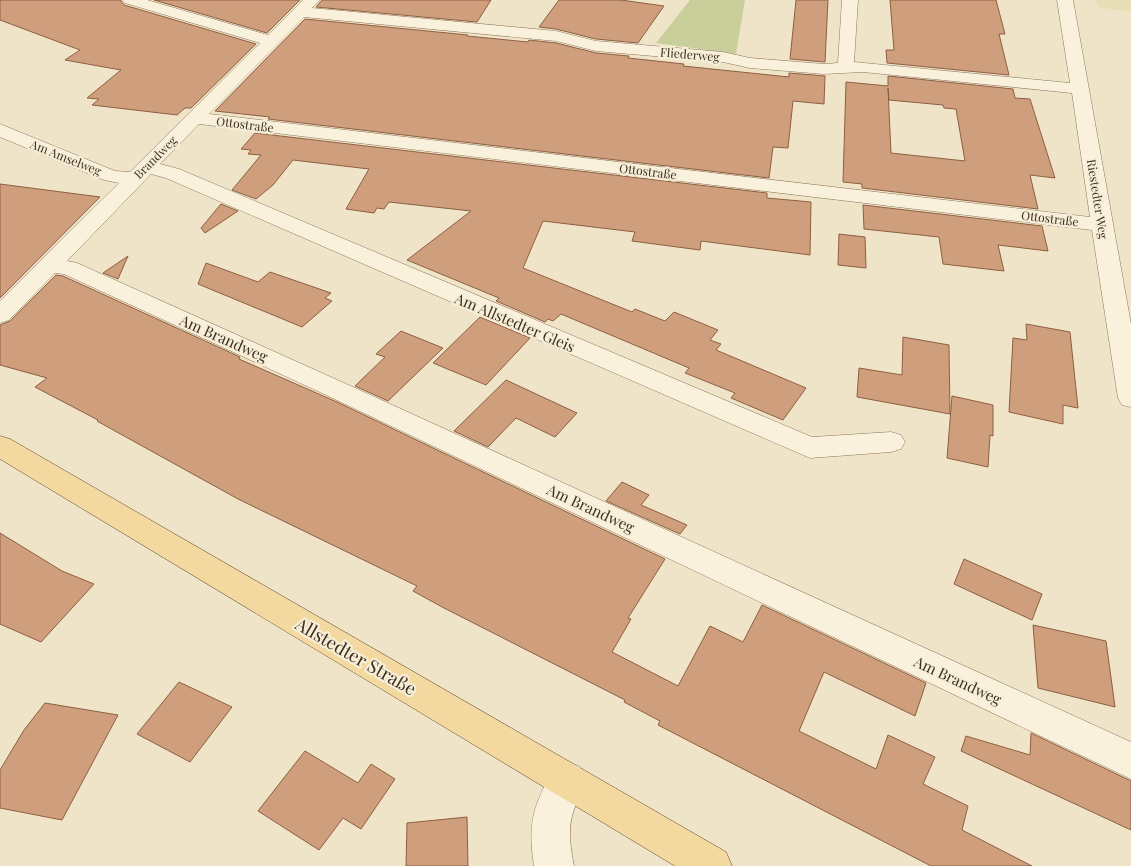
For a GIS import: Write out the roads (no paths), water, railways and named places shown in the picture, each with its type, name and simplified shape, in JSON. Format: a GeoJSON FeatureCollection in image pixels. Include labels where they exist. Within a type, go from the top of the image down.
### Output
{"type":"FeatureCollection","features":[{"type":"Feature","properties":{"kind":"main road","name":"Allstedter Straße"},"geometry":{"type":"LineString","coordinates":[[0,446],[712,866]]}},
{"type":"Feature","properties":{"kind":"street"},"geometry":{"type":"LineString","coordinates":[[130,0],[271,41]]}},
{"type":"Feature","properties":{"kind":"street"},"geometry":{"type":"LineString","coordinates":[[848,67],[845,61],[850,0]]}},
{"type":"Feature","properties":{"kind":"street","name":"Riestedter Weg"},"geometry":{"type":"LineString","coordinates":[[1065,0],[1131,398]]}},
{"type":"Feature","properties":{"kind":"street","name":"Brandweg"},"geometry":{"type":"LineString","coordinates":[[0,315],[48,264],[306,6]]}},
{"type":"Feature","properties":{"kind":"street","name":"Fliederweg"},"geometry":{"type":"LineString","coordinates":[[306,6],[556,36],[596,46],[723,57],[750,63],[824,70],[848,67],[1080,89]]}},
{"type":"Feature","properties":{"kind":"street","name":"Ottostraße"},"geometry":{"type":"LineString","coordinates":[[194,118],[1102,224]]}},
{"type":"Feature","properties":{"kind":"street","name":"Am Amselweg"},"geometry":{"type":"LineString","coordinates":[[0,130],[111,176],[139,173]]}},
{"type":"Feature","properties":{"kind":"street","name":"Am Allstedter Gleis"},"geometry":{"type":"LineString","coordinates":[[139,173],[172,173],[810,448],[891,442]]}},
{"type":"Feature","properties":{"kind":"street","name":"Am Brandweg"},"geometry":{"type":"LineString","coordinates":[[48,264],[69,268],[333,388],[1131,761]]}},
{"type":"Feature","properties":{"kind":"street"},"geometry":{"type":"LineString","coordinates":[[554,866],[548,826],[552,808],[566,780]]}}]}
